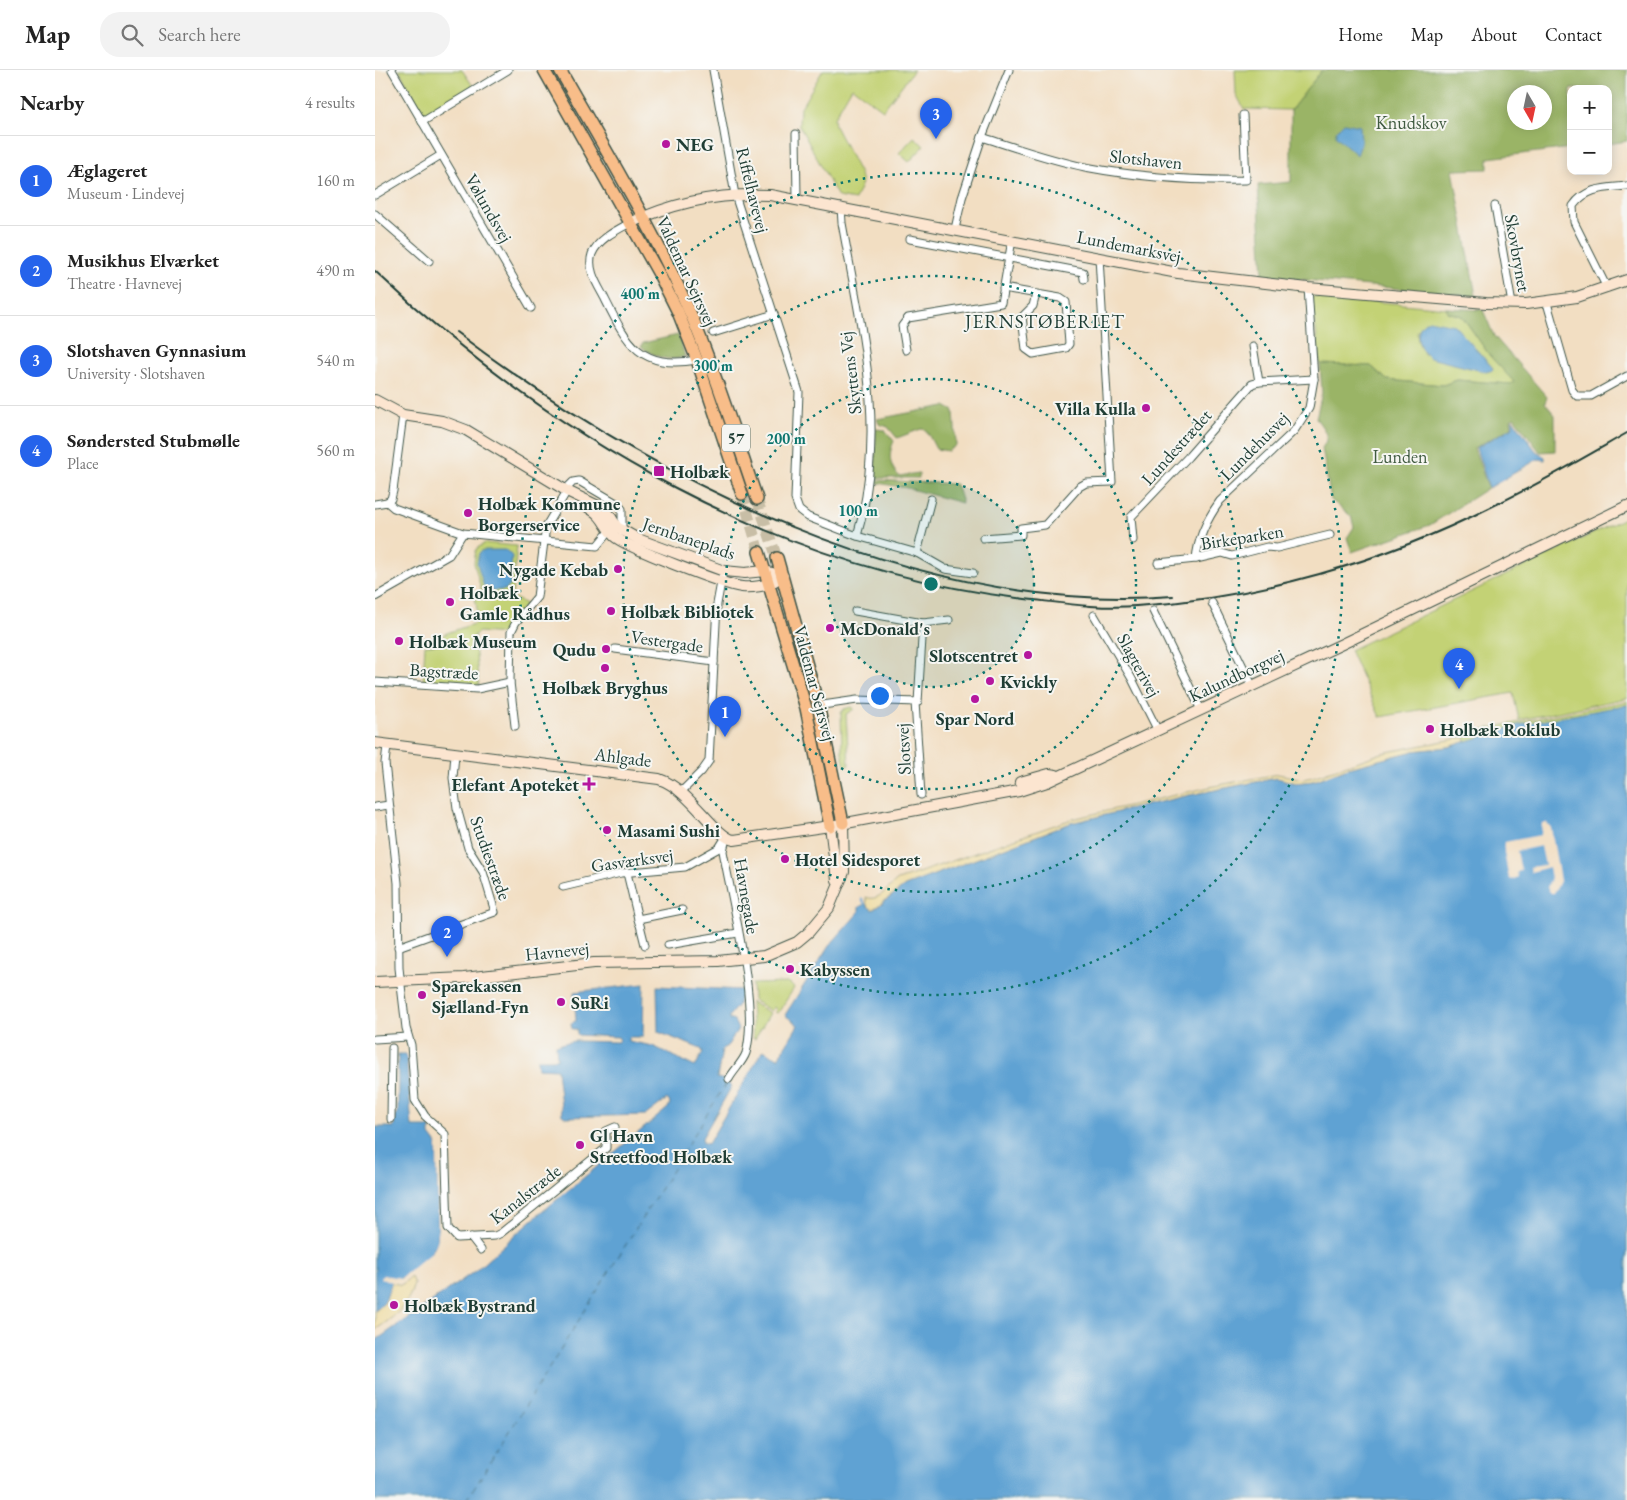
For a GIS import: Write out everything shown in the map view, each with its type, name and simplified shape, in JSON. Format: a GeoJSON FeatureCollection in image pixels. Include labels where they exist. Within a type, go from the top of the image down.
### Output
{"type":"FeatureCollection","features":[{"type":"Feature","properties":{"kind":"main road","name":"Valdemar Sejrsvej"},"geometry":{"type":"LineString","coordinates":[[544,70],[674,305],[697,360],[742,494]]}},
{"type":"Feature","properties":{"kind":"main road","name":"Valdemar Sejrsvej"},"geometry":{"type":"LineString","coordinates":[[560,70],[643,217],[693,319],[757,499]]}},
{"type":"Feature","properties":{"kind":"main road","name":"Valdemar Sejrsvej"},"geometry":{"type":"LineString","coordinates":[[759,552],[806,708],[830,826]]}},
{"type":"Feature","properties":{"kind":"main road","name":"Valdemar Sejrsvej"},"geometry":{"type":"LineString","coordinates":[[777,558],[819,706],[843,823]]}},
{"type":"Feature","properties":{"kind":"street","name":"Vølundsvej"},"geometry":{"type":"LineString","coordinates":[[392,70],[531,308]]}},
{"type":"Feature","properties":{"kind":"street"},"geometry":{"type":"LineString","coordinates":[[422,122],[508,70]]}},
{"type":"Feature","properties":{"kind":"street","name":"Riffelhavevej"},"geometry":{"type":"LineString","coordinates":[[713,70],[735,195],[799,392],[795,499],[799,510],[808,517],[857,536]]}},
{"type":"Feature","properties":{"kind":"street"},"geometry":{"type":"LineString","coordinates":[[955,229],[962,198],[982,137],[1009,70]]}},
{"type":"Feature","properties":{"kind":"street","name":"Slotshaven"},"geometry":{"type":"LineString","coordinates":[[982,137],[1053,159],[1111,172],[1191,180],[1247,180],[1243,115]]}},
{"type":"Feature","properties":{"kind":"street"},"geometry":{"type":"LineString","coordinates":[[796,134],[797,198]]}},
{"type":"Feature","properties":{"kind":"street"},"geometry":{"type":"LineString","coordinates":[[375,195],[441,155]]}},
{"type":"Feature","properties":{"kind":"street"},"geometry":{"type":"LineString","coordinates":[[1607,288],[1574,222],[1573,206],[1585,193],[1627,186]]}},
{"type":"Feature","properties":{"kind":"street","name":"Lundemarksvej"},"geometry":{"type":"LineString","coordinates":[[630,223],[686,203],[735,195],[770,195],[841,206],[1210,278],[1309,288],[1512,304],[1547,303],[1577,297],[1627,280]]}},
{"type":"Feature","properties":{"kind":"street","name":"Skyttens Vej"},"geometry":{"type":"LineString","coordinates":[[841,206],[842,223],[872,405],[867,500],[857,536]]}},
{"type":"Feature","properties":{"kind":"street","name":"Skovbrynet"},"geometry":{"type":"LineString","coordinates":[[1495,206],[1512,304]]}},
{"type":"Feature","properties":{"kind":"street"},"geometry":{"type":"LineString","coordinates":[[375,214],[429,261]]}},
{"type":"Feature","properties":{"kind":"street","name":"Valdemar Sejrsvej"},"geometry":{"type":"LineString","coordinates":[[630,223],[605,238],[596,247],[591,264],[597,283],[623,335],[637,350],[665,361],[697,360]]}},
{"type":"Feature","properties":{"kind":"street"},"geometry":{"type":"LineString","coordinates":[[910,239],[1083,272],[1084,279]]}},
{"type":"Feature","properties":{"kind":"street"},"geometry":{"type":"LineString","coordinates":[[906,350],[902,326],[908,318],[1001,302],[1012,240]]}},
{"type":"Feature","properties":{"kind":"street"},"geometry":{"type":"LineString","coordinates":[[983,538],[1021,534],[1021,528],[1045,525],[1079,487],[1086,483],[1112,482],[1099,257]]}},
{"type":"Feature","properties":{"kind":"street"},"geometry":{"type":"LineString","coordinates":[[1003,288],[1061,298],[1066,302],[1069,344],[1066,348],[1033,354],[1026,349],[1022,317],[1033,306],[1036,294]]}},
{"type":"Feature","properties":{"kind":"street","name":"Lundehusvej"},"geometry":{"type":"LineString","coordinates":[[1196,560],[1201,534],[1220,501],[1301,422],[1309,408],[1314,379],[1309,288]]}},
{"type":"Feature","properties":{"kind":"street"},"geometry":{"type":"LineString","coordinates":[[1547,303],[1572,390],[1577,396],[1591,396],[1627,376]]}},
{"type":"Feature","properties":{"kind":"street"},"geometry":{"type":"LineString","coordinates":[[713,334],[774,314]]}},
{"type":"Feature","properties":{"kind":"street"},"geometry":{"type":"LineString","coordinates":[[1253,346],[1259,382],[1314,379]]}},
{"type":"Feature","properties":{"kind":"street","name":"Lundestrædet"},"geometry":{"type":"LineString","coordinates":[[1133,540],[1131,517],[1188,458],[1252,384],[1259,382]]}},
{"type":"Feature","properties":{"kind":"street"},"geometry":{"type":"LineString","coordinates":[[375,400],[403,416],[391,499],[387,502],[375,504]]}},
{"type":"Feature","properties":{"kind":"street","name":"Jernbaneplads"},"geometry":{"type":"LineString","coordinates":[[403,416],[430,418],[460,427],[566,491],[599,506],[609,514],[622,536]]}},
{"type":"Feature","properties":{"kind":"street"},"geometry":{"type":"LineString","coordinates":[[515,726],[510,682],[511,632],[516,622],[537,598],[547,522],[566,491]]}},
{"type":"Feature","properties":{"kind":"street","name":"Jernbaneplads"},"geometry":{"type":"LineString","coordinates":[[566,491],[572,498],[603,518],[614,536],[622,536],[745,587],[769,584],[783,576]]}},
{"type":"Feature","properties":{"kind":"street"},"geometry":{"type":"LineString","coordinates":[[917,553],[931,498]]}},
{"type":"Feature","properties":{"kind":"street"},"geometry":{"type":"LineString","coordinates":[[387,502],[394,508],[463,533],[597,546],[610,530]]}},
{"type":"Feature","properties":{"kind":"street","name":"Kalundborgvej"},"geometry":{"type":"LineString","coordinates":[[843,823],[1019,791],[1062,775],[1627,506]]}},
{"type":"Feature","properties":{"kind":"street"},"geometry":{"type":"LineString","coordinates":[[375,597],[449,555],[463,533]]}},
{"type":"Feature","properties":{"kind":"street","name":"Birkeparken"},"geometry":{"type":"LineString","coordinates":[[1158,562],[1196,560],[1222,553],[1233,556],[1267,547],[1277,548],[1330,535]]}},
{"type":"Feature","properties":{"kind":"street"},"geometry":{"type":"LineString","coordinates":[[857,536],[917,553],[945,569],[973,573]]}},
{"type":"Feature","properties":{"kind":"street","name":"Jernbaneplads"},"geometry":{"type":"LineString","coordinates":[[722,576],[765,571],[783,576]]}},
{"type":"Feature","properties":{"kind":"street"},"geometry":{"type":"LineString","coordinates":[[682,791],[702,771],[709,760],[717,604],[722,576]]}},
{"type":"Feature","properties":{"kind":"street"},"geometry":{"type":"LineString","coordinates":[[1212,603],[1252,685]]}},
{"type":"Feature","properties":{"kind":"street"},"geometry":{"type":"LineString","coordinates":[[855,611],[923,623],[949,620]]}},
{"type":"Feature","properties":{"kind":"street"},"geometry":{"type":"LineString","coordinates":[[1153,611],[1201,710]]}},
{"type":"Feature","properties":{"kind":"street","name":"Slagterivej"},"geometry":{"type":"LineString","coordinates":[[1094,615],[1132,679],[1157,729]]}},
{"type":"Feature","properties":{"kind":"street","name":"Slotsvej"},"geometry":{"type":"LineString","coordinates":[[921,795],[916,702],[923,623]]}},
{"type":"Feature","properties":{"kind":"street","name":"Vestergade"},"geometry":{"type":"LineString","coordinates":[[615,649],[714,662]]}},
{"type":"Feature","properties":{"kind":"street","name":"Bagstræde"},"geometry":{"type":"LineString","coordinates":[[375,682],[477,689],[510,682]]}},
{"type":"Feature","properties":{"kind":"street"},"geometry":{"type":"LineString","coordinates":[[806,708],[857,700],[916,702]]}},
{"type":"Feature","properties":{"kind":"street","name":"Ahlgade"},"geometry":{"type":"LineString","coordinates":[[375,743],[659,779],[682,791],[726,838]]}},
{"type":"Feature","properties":{"kind":"street","name":"Kanalstræde"},"geometry":{"type":"LineString","coordinates":[[387,746],[385,763],[398,883],[398,947],[408,1037],[411,1045],[415,1100],[422,1117],[445,1134],[448,1228],[457,1238],[495,1236],[501,1233],[606,1148],[606,1131],[615,1127]]}},
{"type":"Feature","properties":{"kind":"street","name":"Studiestræde"},"geometry":{"type":"LineString","coordinates":[[398,947],[495,912],[483,872],[468,848],[457,808],[453,778],[455,754]]}},
{"type":"Feature","properties":{"kind":"street"},"geometry":{"type":"LineString","coordinates":[[1020,782],[1049,774],[1062,775]]}},
{"type":"Feature","properties":{"kind":"street"},"geometry":{"type":"LineString","coordinates":[[375,807],[389,805]]}},
{"type":"Feature","properties":{"kind":"street"},"geometry":{"type":"LineString","coordinates":[[726,838],[737,840],[843,823]]}},
{"type":"Feature","properties":{"kind":"street","name":"Havnevej"},"geometry":{"type":"LineString","coordinates":[[375,982],[464,978],[594,963],[743,960],[764,956],[797,942],[821,919],[831,904],[845,865],[843,823]]}},
{"type":"Feature","properties":{"kind":"street","name":"Havnevej"},"geometry":{"type":"LineString","coordinates":[[830,826],[837,865],[837,889]]}},
{"type":"Feature","properties":{"kind":"street","name":"Gasværksvej"},"geometry":{"type":"LineString","coordinates":[[563,887],[627,872],[685,867],[719,848],[726,838]]}},
{"type":"Feature","properties":{"kind":"street","name":"Havnegade"},"geometry":{"type":"LineString","coordinates":[[726,838],[723,851],[743,960]]}},
{"type":"Feature","properties":{"kind":"street"},"geometry":{"type":"LineString","coordinates":[[627,872],[645,946]]}},
{"type":"Feature","properties":{"kind":"street"},"geometry":{"type":"LineString","coordinates":[[639,922],[682,910]]}},
{"type":"Feature","properties":{"kind":"street"},"geometry":{"type":"LineString","coordinates":[[668,945],[738,933]]}},
{"type":"Feature","properties":{"kind":"street"},"geometry":{"type":"LineString","coordinates":[[729,1079],[733,1070],[745,1055],[749,1028],[743,960]]}},
{"type":"Feature","properties":{"kind":"street"},"geometry":{"type":"LineString","coordinates":[[375,1039],[408,1037]]}},
{"type":"Feature","properties":{"kind":"street"},"geometry":{"type":"LineString","coordinates":[[391,1119],[392,1048]]}},
{"type":"Feature","properties":{"kind":"street"},"geometry":{"type":"LineString","coordinates":[[471,1237],[481,1250]]}},
{"type":"Feature","properties":{"kind":"green space"},"geometry":{"type":"Polygon","coordinates":[[[399,70],[462,70],[473,86],[425,115],[399,70]]]}},
{"type":"Feature","properties":{"kind":"green space"},"geometry":{"type":"Polygon","coordinates":[[[823,70],[914,70],[883,110],[852,87],[834,118],[835,126],[860,174],[862,183],[855,200],[838,197],[799,125],[800,109],[823,70]]]}},
{"type":"Feature","properties":{"kind":"green space"},"geometry":{"type":"Polygon","coordinates":[[[1235,70],[1322,70],[1291,110],[1244,109],[1236,94],[1235,70]]]}},
{"type":"Feature","properties":{"kind":"green space","name":"Knudskov"},"geometry":{"type":"Polygon","coordinates":[[[1322,70],[1627,70],[1627,141],[1612,143],[1612,85],[1567,85],[1567,148],[1488,158],[1488,169],[1453,170],[1476,296],[1263,276],[1258,185],[1291,182],[1291,110],[1322,70]]]}},
{"type":"Feature","properties":{"kind":"green space"},"geometry":{"type":"Polygon","coordinates":[[[914,137],[924,146],[909,162],[899,153],[914,137]]]}},
{"type":"Feature","properties":{"kind":"green space"},"geometry":{"type":"Polygon","coordinates":[[[1312,296],[1447,308],[1447,312],[1462,316],[1490,356],[1515,382],[1510,384],[1457,380],[1443,385],[1387,380],[1371,366],[1320,364],[1312,296]],[[1454,325],[1417,331],[1418,341],[1424,354],[1493,370],[1454,325]]]}},
{"type":"Feature","properties":{"kind":"green space","name":"Lunden"},"geometry":{"type":"Polygon","coordinates":[[[1447,308],[1483,310],[1494,336],[1547,397],[1545,403],[1555,415],[1555,451],[1540,452],[1514,417],[1511,419],[1512,427],[1474,448],[1488,488],[1430,525],[1352,552],[1347,538],[1354,527],[1351,516],[1331,500],[1322,448],[1325,444],[1326,436],[1316,418],[1322,393],[1320,364],[1371,366],[1387,380],[1443,385],[1457,380],[1510,384],[1514,382],[1490,356],[1462,316],[1447,312],[1447,308]]]}},
{"type":"Feature","properties":{"kind":"green space"},"geometry":{"type":"Polygon","coordinates":[[[678,335],[685,356],[679,358],[662,358],[641,347],[643,343],[678,335]]]}},
{"type":"Feature","properties":{"kind":"green space"},"geometry":{"type":"Polygon","coordinates":[[[945,406],[954,411],[956,445],[948,451],[936,449],[926,430],[921,429],[897,438],[888,427],[879,424],[877,419],[945,406]]]}},
{"type":"Feature","properties":{"kind":"green space"},"geometry":{"type":"Polygon","coordinates":[[[876,429],[885,430],[894,441],[891,451],[891,464],[899,476],[919,473],[919,478],[875,478],[876,429]]]}},
{"type":"Feature","properties":{"kind":"green space"},"geometry":{"type":"Polygon","coordinates":[[[874,480],[956,484],[962,503],[907,488],[872,482],[874,480]]]}},
{"type":"Feature","properties":{"kind":"green space"},"geometry":{"type":"Polygon","coordinates":[[[1627,517],[1627,698],[1519,720],[1513,693],[1380,717],[1350,650],[1627,517]]]}},
{"type":"Feature","properties":{"kind":"green space"},"geometry":{"type":"Polygon","coordinates":[[[485,543],[517,546],[512,597],[526,604],[510,621],[506,634],[479,632],[474,635],[479,686],[423,682],[425,645],[442,644],[444,634],[479,622],[475,597],[482,593],[474,563],[476,549],[485,543]]]}},
{"type":"Feature","properties":{"kind":"green space"},"geometry":{"type":"Polygon","coordinates":[[[1627,701],[1627,705],[1466,742],[1465,737],[1474,731],[1627,701]]]}},
{"type":"Feature","properties":{"kind":"green space"},"geometry":{"type":"Polygon","coordinates":[[[851,707],[854,709],[846,714],[849,765],[845,766],[842,753],[841,713],[844,709],[851,707]]]}},
{"type":"Feature","properties":{"kind":"green space"},"geometry":{"type":"Polygon","coordinates":[[[789,983],[794,988],[778,1013],[775,1012],[776,1009],[774,1007],[771,1011],[753,1000],[752,984],[789,983]]]}},
{"type":"Feature","properties":{"kind":"green space"},"geometry":{"type":"Polygon","coordinates":[[[751,1002],[770,1013],[755,1039],[753,1038],[751,1002]]]}},
{"type":"Feature","properties":{"kind":"sand"},"geometry":{"type":"Polygon","coordinates":[[[1465,737],[1466,742],[1449,747],[1414,751],[1345,769],[1314,781],[1296,783],[1276,778],[1190,795],[1071,823],[905,886],[872,910],[867,906],[866,897],[875,898],[879,896],[898,880],[1072,819],[1214,786],[1278,774],[1303,779],[1313,777],[1382,753],[1465,737]]]}},
{"type":"Feature","properties":{"kind":"sand","name":"Holbæk Bystrand"},"geometry":{"type":"Polygon","coordinates":[[[411,1277],[414,1284],[404,1305],[394,1316],[375,1330],[375,1311],[384,1303],[381,1279],[401,1285],[411,1277]]]}},
{"type":"Feature","properties":{"kind":"water"},"geometry":{"type":"Polygon","coordinates":[[[1344,123],[1360,126],[1361,144],[1357,155],[1336,136],[1336,131],[1344,123]]]}},
{"type":"Feature","properties":{"kind":"water"},"geometry":{"type":"Polygon","coordinates":[[[1429,320],[1454,325],[1493,370],[1486,372],[1430,358],[1419,344],[1418,338],[1420,328],[1429,320]]]}},
{"type":"Feature","properties":{"kind":"water"},"geometry":{"type":"Polygon","coordinates":[[[1513,419],[1536,451],[1545,457],[1545,460],[1538,459],[1489,488],[1476,448],[1513,427],[1513,419]]]}},
{"type":"Feature","properties":{"kind":"water"},"geometry":{"type":"Polygon","coordinates":[[[483,550],[506,550],[512,556],[510,586],[505,590],[485,591],[477,563],[479,553],[483,550]]]}},
{"type":"Feature","properties":{"kind":"water"},"geometry":{"type":"Polygon","coordinates":[[[1627,705],[1627,1500],[375,1500],[375,1341],[475,1271],[531,1221],[668,1108],[670,1103],[667,1099],[646,1115],[565,1117],[562,1115],[557,1069],[538,1068],[537,1059],[557,1059],[556,1045],[574,1041],[618,1042],[620,1040],[618,1037],[577,1035],[577,1029],[572,1029],[571,1023],[576,1021],[574,992],[644,984],[643,1037],[628,1037],[628,1041],[653,1046],[695,1067],[703,1052],[701,1049],[658,1032],[657,986],[743,990],[738,1005],[729,1016],[729,1019],[734,1021],[738,1029],[728,1045],[722,1050],[717,1078],[725,1080],[732,1086],[702,1138],[703,1143],[708,1144],[763,1050],[778,1058],[798,1025],[785,1015],[829,946],[859,912],[859,907],[865,904],[873,910],[905,886],[1071,823],[1190,795],[1277,778],[1296,783],[1314,781],[1345,769],[1414,751],[1449,747],[1518,725],[1627,705]]]}},
{"type":"Feature","properties":{"kind":"water"},"geometry":{"type":"Polygon","coordinates":[[[398,1054],[406,1054],[412,1127],[430,1127],[430,1135],[437,1144],[438,1240],[431,1253],[420,1265],[399,1279],[392,1281],[384,1303],[375,1311],[375,1127],[394,1127],[395,1116],[398,1114],[398,1054]]]}},
{"type":"Feature","properties":{"kind":"pier"},"geometry":{"type":"Polygon","coordinates":[[[1542,823],[1547,823],[1551,828],[1560,881],[1554,893],[1551,893],[1547,888],[1551,878],[1549,867],[1531,872],[1530,867],[1545,865],[1541,846],[1517,851],[1521,871],[1517,872],[1518,877],[1512,880],[1509,878],[1504,852],[1505,842],[1541,835],[1542,823]]]}},
{"type":"Feature","properties":{"kind":"pier"},"geometry":{"type":"Polygon","coordinates":[[[437,1144],[440,1146],[441,1224],[439,1247],[427,1261],[403,1281],[394,1283],[381,1279],[383,1275],[401,1278],[435,1249],[438,1238],[437,1144]]]}},
{"type":"Feature","properties":{"kind":"waterway"},"geometry":{"type":"LineString","coordinates":[[862,899],[865,904]]}},
{"type":"Feature","properties":{"kind":"ferry route"},"geometry":{"type":"LineString","coordinates":[[467,1500],[727,1082]]}},
{"type":"Feature","properties":{"kind":"tunnel"},"geometry":{"type":"LineString","coordinates":[[742,494],[759,552]]}},
{"type":"Feature","properties":{"kind":"tunnel"},"geometry":{"type":"LineString","coordinates":[[757,499],[777,558]]}},
{"type":"Feature","properties":{"kind":"railway"},"geometry":{"type":"LineString","coordinates":[[375,271],[444,332],[517,389],[594,441],[675,488],[758,527],[844,559],[933,584],[1025,599],[1094,606],[1136,606],[1228,595],[1274,586],[1319,574],[1364,560],[1451,526],[1527,489],[1627,433]]}},
{"type":"Feature","properties":{"kind":"railway"},"geometry":{"type":"LineString","coordinates":[[456,332],[533,387],[616,439],[703,486],[793,527],[887,561],[982,584],[1077,597],[1173,596]]}},
{"type":"Feature","properties":{"kind":"place","name":"Slotshaven Gynnasium"},"geometry":{"type":"Point","coordinates":[936,139]}},
{"type":"Feature","properties":{"kind":"place","name":"NEG"},"geometry":{"type":"Point","coordinates":[666,144]}},
{"type":"Feature","properties":{"kind":"place","name":"Villa Kulla"},"geometry":{"type":"Point","coordinates":[1146,408]}},
{"type":"Feature","properties":{"kind":"place","name":"Holbæk"},"geometry":{"type":"Point","coordinates":[659,471]}},
{"type":"Feature","properties":{"kind":"place","name":"Holbæk Kommune Borgerservice"},"geometry":{"type":"Point","coordinates":[468,513]}},
{"type":"Feature","properties":{"kind":"place","name":"Nygade Kebab"},"geometry":{"type":"Point","coordinates":[618,569]}},
{"type":"Feature","properties":{"kind":"place","name":"Holbæk Gamle Rådhus"},"geometry":{"type":"Point","coordinates":[450,602]}},
{"type":"Feature","properties":{"kind":"place","name":"Holbæk Bibliotek"},"geometry":{"type":"Point","coordinates":[611,611]}},
{"type":"Feature","properties":{"kind":"place","name":"McDonald's"},"geometry":{"type":"Point","coordinates":[830,628]}},
{"type":"Feature","properties":{"kind":"place","name":"Holbæk Museum"},"geometry":{"type":"Point","coordinates":[399,641]}},
{"type":"Feature","properties":{"kind":"place","name":"Qudu"},"geometry":{"type":"Point","coordinates":[606,649]}},
{"type":"Feature","properties":{"kind":"place","name":"Slotscentret"},"geometry":{"type":"Point","coordinates":[1028,655]}},
{"type":"Feature","properties":{"kind":"place","name":"Holbæk Bryghus"},"geometry":{"type":"Point","coordinates":[605,668]}},
{"type":"Feature","properties":{"kind":"place","name":"Kvickly"},"geometry":{"type":"Point","coordinates":[990,681]}},
{"type":"Feature","properties":{"kind":"place","name":"Søndersted Stubmølle"},"geometry":{"type":"Point","coordinates":[1459,689]}},
{"type":"Feature","properties":{"kind":"place","name":"Spar Nord"},"geometry":{"type":"Point","coordinates":[975,699]}},
{"type":"Feature","properties":{"kind":"place","name":"Holbæk Roklub"},"geometry":{"type":"Point","coordinates":[1430,729]}},
{"type":"Feature","properties":{"kind":"place","name":"Æglageret"},"geometry":{"type":"Point","coordinates":[725,737]}},
{"type":"Feature","properties":{"kind":"place","name":"Elefant Apoteket"},"geometry":{"type":"Point","coordinates":[589,784]}},
{"type":"Feature","properties":{"kind":"place","name":"Masami Sushi"},"geometry":{"type":"Point","coordinates":[607,830]}},
{"type":"Feature","properties":{"kind":"place","name":"Hotel Sidesporet"},"geometry":{"type":"Point","coordinates":[785,859]}},
{"type":"Feature","properties":{"kind":"place","name":"Musikhus Elværket"},"geometry":{"type":"Point","coordinates":[447,957]}},
{"type":"Feature","properties":{"kind":"place","name":"Kabyssen"},"geometry":{"type":"Point","coordinates":[790,969]}},
{"type":"Feature","properties":{"kind":"place","name":"Sparekassen Sjælland-Fyn"},"geometry":{"type":"Point","coordinates":[422,995]}},
{"type":"Feature","properties":{"kind":"place","name":"SuRi"},"geometry":{"type":"Point","coordinates":[561,1002]}},
{"type":"Feature","properties":{"kind":"place","name":"Gl Havn Streetfood Holbæk"},"geometry":{"type":"Point","coordinates":[580,1145]}},
{"type":"Feature","properties":{"kind":"place","name":"Holbæk Bystrand"},"geometry":{"type":"Point","coordinates":[394,1305]}},
{"type":"Feature","properties":{"kind":"district","name":"JERNSTØBERIET"},"geometry":{"type":"Point","coordinates":[1045,321]}}]}
